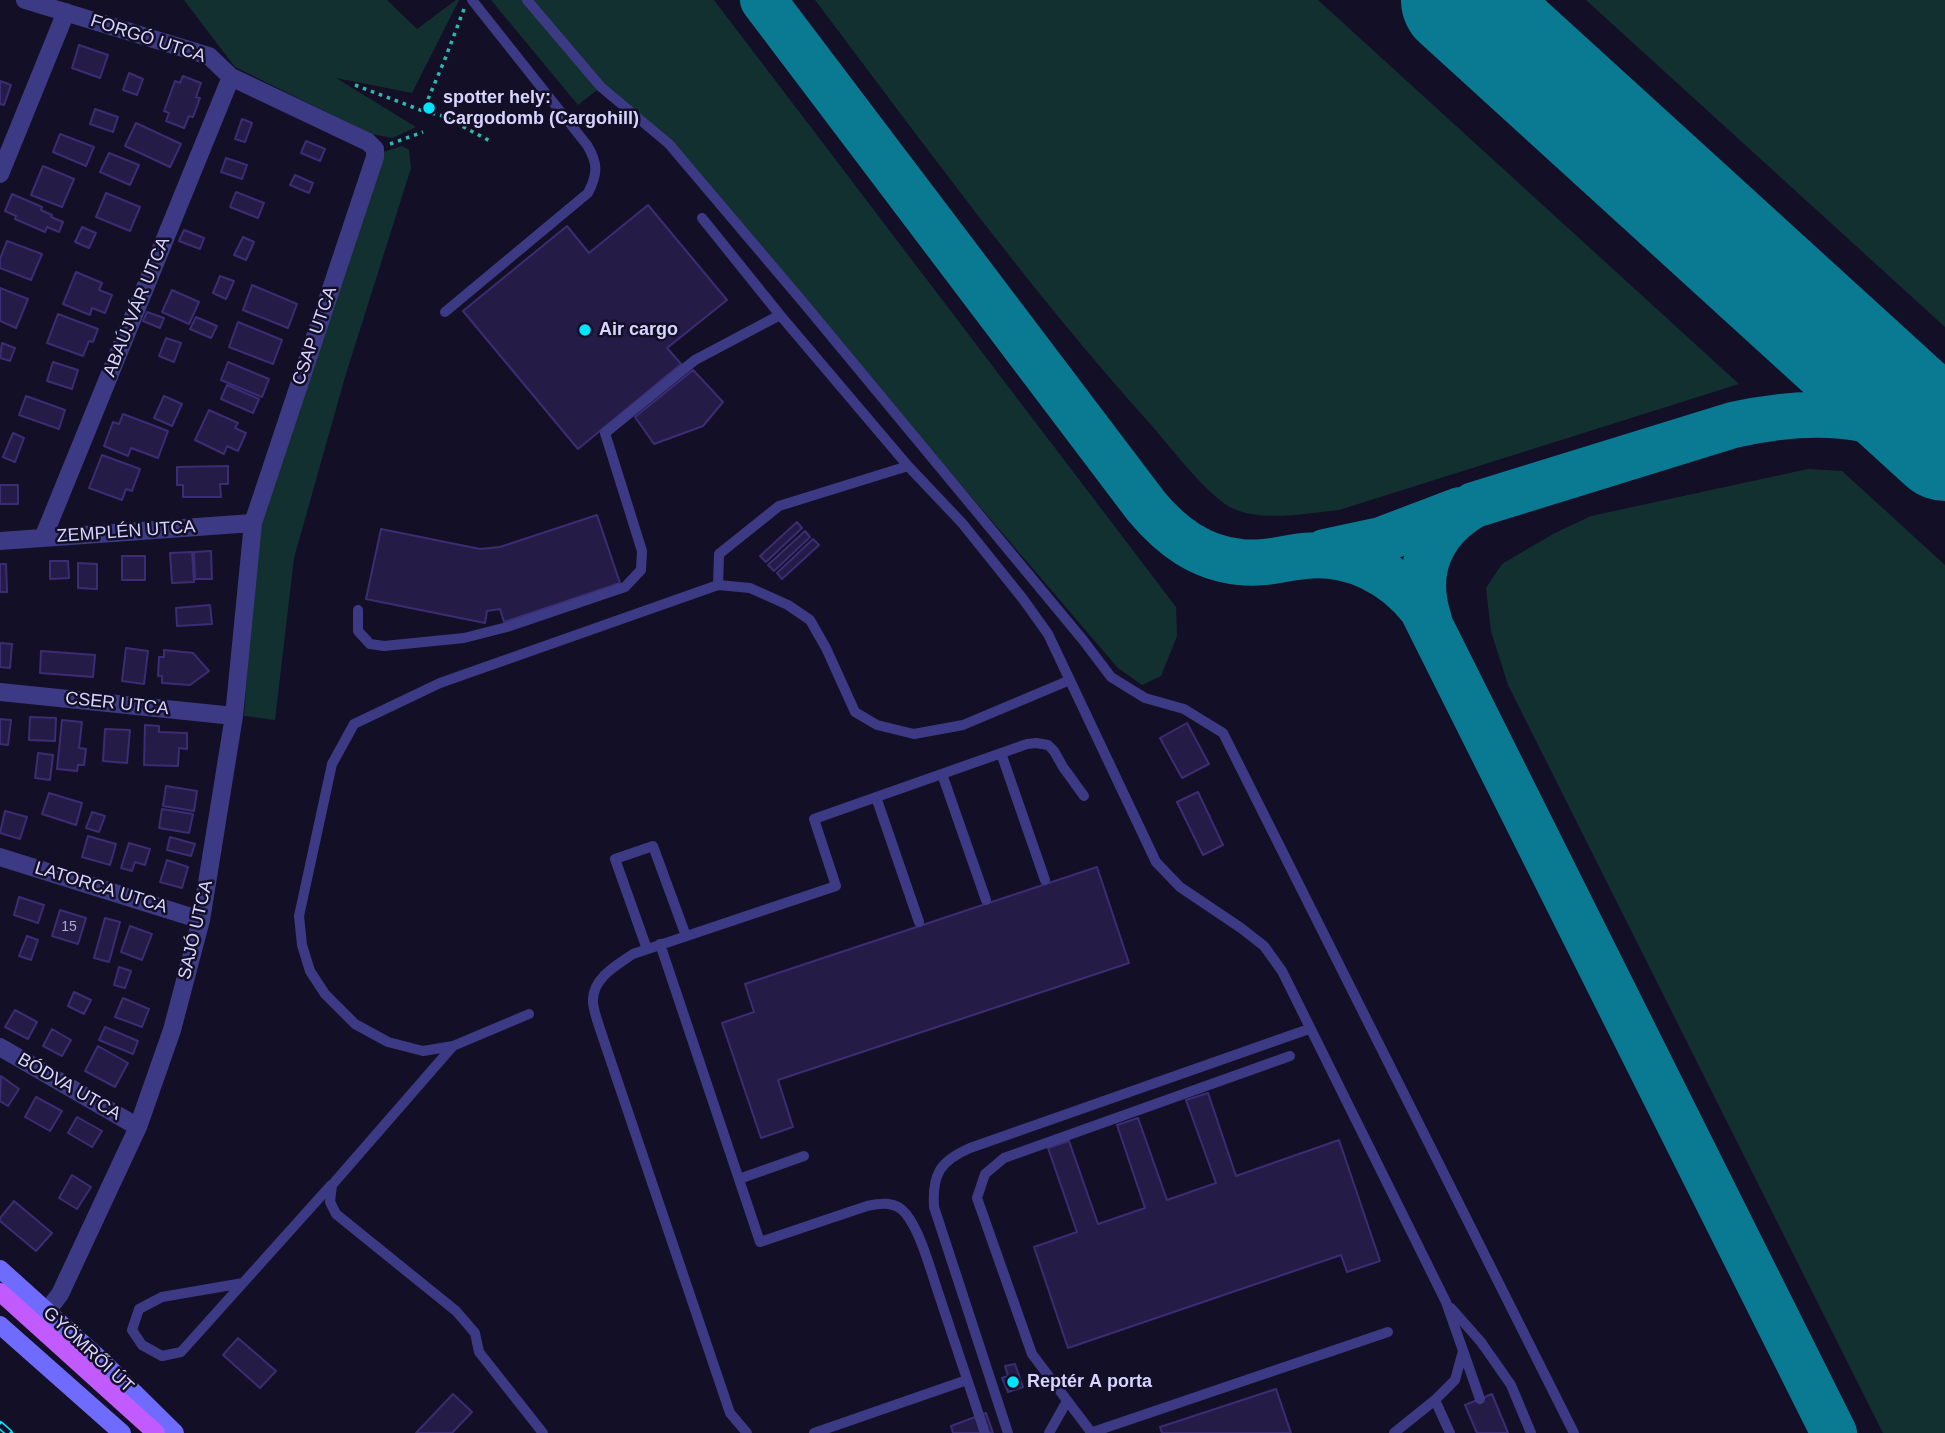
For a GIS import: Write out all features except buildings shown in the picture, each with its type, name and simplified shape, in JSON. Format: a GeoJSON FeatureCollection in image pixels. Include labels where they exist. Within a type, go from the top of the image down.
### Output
{"type":"FeatureCollection","features":[{"type":"Feature","properties":{"kind":"main road"},"geometry":{"type":"LineString","coordinates":[[0,1292],[156,1433]]}},
{"type":"Feature","properties":{"kind":"main road"},"geometry":{"type":"LineString","coordinates":[[101,1384],[149,1433]]}},
{"type":"Feature","properties":{"kind":"street","name":"FORGÓ UTCA"},"geometry":{"type":"LineString","coordinates":[[25,0],[209,56],[231,77],[368,142],[375,149]]}},
{"type":"Feature","properties":{"kind":"street"},"geometry":{"type":"LineString","coordinates":[[0,173],[66,12]]}},
{"type":"Feature","properties":{"kind":"street","name":"ABAÚJVÁR UTCA"},"geometry":{"type":"LineString","coordinates":[[43,538],[231,77]]}},
{"type":"Feature","properties":{"kind":"street","name":"CSAP UTCA"},"geometry":{"type":"LineString","coordinates":[[253,523],[375,157],[375,149]]}},
{"type":"Feature","properties":{"kind":"street","name":"ZEMPLÉN UTCA"},"geometry":{"type":"LineString","coordinates":[[0,541],[253,523]]}},
{"type":"Feature","properties":{"kind":"street","name":"SAJÓ UTCA"},"geometry":{"type":"LineString","coordinates":[[47,1311],[60,1294],[138,1127],[172,1030],[201,920],[234,716],[253,523]]}},
{"type":"Feature","properties":{"kind":"street","name":"CSER UTCA"},"geometry":{"type":"LineString","coordinates":[[0,692],[234,716]]}},
{"type":"Feature","properties":{"kind":"street","name":"LATORCA UTCA"},"geometry":{"type":"LineString","coordinates":[[0,856],[201,920]]}},
{"type":"Feature","properties":{"kind":"street","name":"BÓDVA UTCA"},"geometry":{"type":"LineString","coordinates":[[0,1047],[138,1127]]}},
{"type":"Feature","properties":{"kind":"street","name":"GYÖMRŐI ÚT"},"geometry":{"type":"LineString","coordinates":[[0,1269],[102,1361],[175,1433]]}},
{"type":"Feature","properties":{"kind":"street"},"geometry":{"type":"LineString","coordinates":[[0,1325],[122,1433]]}},
{"type":"Feature","properties":{"kind":"lane"},"geometry":{"type":"LineString","coordinates":[[445,312],[588,193],[596,170],[594,157],[587,145],[469,0]]}},
{"type":"Feature","properties":{"kind":"lane"},"geometry":{"type":"LineString","coordinates":[[527,0],[601,87],[668,144],[802,301],[1111,677],[1145,698],[1184,709],[1223,733],[1574,1433]]}},
{"type":"Feature","properties":{"kind":"lane"},"geometry":{"type":"LineString","coordinates":[[702,219],[908,466],[962,523],[1048,634],[1156,862],[1180,887],[1264,946],[1282,971],[1446,1302],[1480,1399]]}},
{"type":"Feature","properties":{"kind":"lane"},"geometry":{"type":"LineString","coordinates":[[358,610],[358,631],[370,644],[384,646],[464,638],[507,627],[625,587],[641,570],[642,551],[605,433],[695,360],[780,315]]}},
{"type":"Feature","properties":{"kind":"lane"},"geometry":{"type":"LineString","coordinates":[[718,585],[719,554],[779,506],[908,466]]}},
{"type":"Feature","properties":{"kind":"lane"},"geometry":{"type":"LineString","coordinates":[[529,1014],[453,1046],[423,1051],[388,1042],[355,1024],[324,993],[310,971],[302,945],[299,916],[332,764],[354,724],[440,683],[718,585],[750,588],[788,605],[810,620],[855,712],[877,725],[914,734],[963,724],[1070,680]]}},
{"type":"Feature","properties":{"kind":"lane"},"geometry":{"type":"LineString","coordinates":[[747,1433],[730,1413],[603,1038],[593,1000],[597,984],[608,971],[633,954],[836,886],[814,819],[1027,744],[1037,743],[1048,745],[1054,751],[1084,796]]}},
{"type":"Feature","properties":{"kind":"lane"},"geometry":{"type":"LineString","coordinates":[[1001,753],[1045,880]]}},
{"type":"Feature","properties":{"kind":"lane"},"geometry":{"type":"LineString","coordinates":[[942,774],[986,900]]}},
{"type":"Feature","properties":{"kind":"lane"},"geometry":{"type":"LineString","coordinates":[[876,797],[919,922]]}},
{"type":"Feature","properties":{"kind":"lane"},"geometry":{"type":"LineString","coordinates":[[647,949],[615,859],[653,846],[686,936]]}},
{"type":"Feature","properties":{"kind":"lane"},"geometry":{"type":"LineString","coordinates":[[660,944],[760,1242],[874,1204],[894,1204],[905,1213],[919,1238],[985,1433]]}},
{"type":"Feature","properties":{"kind":"lane"},"geometry":{"type":"LineString","coordinates":[[1008,1433],[934,1207],[934,1183],[938,1172],[957,1154],[970,1148],[1309,1029]]}},
{"type":"Feature","properties":{"kind":"lane"},"geometry":{"type":"LineString","coordinates":[[243,1283],[162,1297],[139,1309],[132,1330],[142,1345],[162,1356],[181,1352],[332,1185],[453,1046]]}},
{"type":"Feature","properties":{"kind":"lane"},"geometry":{"type":"LineString","coordinates":[[1290,1056],[1004,1158],[985,1174],[977,1198],[1032,1354],[1090,1433],[1388,1332]]}},
{"type":"Feature","properties":{"kind":"lane"},"geometry":{"type":"LineString","coordinates":[[739,1179],[804,1156]]}},
{"type":"Feature","properties":{"kind":"lane"},"geometry":{"type":"LineString","coordinates":[[332,1185],[330,1202],[336,1214],[456,1311],[475,1332],[479,1353],[544,1433]]}},
{"type":"Feature","properties":{"kind":"lane"},"geometry":{"type":"LineString","coordinates":[[1446,1302],[1481,1342],[1511,1385],[1531,1433]]}},
{"type":"Feature","properties":{"kind":"lane"},"geometry":{"type":"LineString","coordinates":[[1394,1433],[1455,1380],[1463,1351]]}},
{"type":"Feature","properties":{"kind":"lane"},"geometry":{"type":"LineString","coordinates":[[814,1433],[967,1380]]}},
{"type":"Feature","properties":{"kind":"lane"},"geometry":{"type":"LineString","coordinates":[[1435,1400],[1450,1433]]}},
{"type":"Feature","properties":{"kind":"lane"},"geometry":{"type":"LineString","coordinates":[[1049,1433],[1067,1401]]}},
{"type":"Feature","properties":{"kind":"path"},"geometry":{"type":"LineString","coordinates":[[423,111],[469,0]]}},
{"type":"Feature","properties":{"kind":"path"},"geometry":{"type":"LineString","coordinates":[[355,85],[443,116],[490,141]]}},
{"type":"Feature","properties":{"kind":"path"},"geometry":{"type":"LineString","coordinates":[[375,149],[423,132]]}},
{"type":"Feature","properties":{"kind":"green space"},"geometry":{"type":"Polygon","coordinates":[[[184,0],[387,0],[417,29],[459,0],[412,93],[336,78],[416,127],[393,138],[371,134],[235,67],[184,0]]]}},
{"type":"Feature","properties":{"kind":"green space"},"geometry":{"type":"Polygon","coordinates":[[[491,0],[714,0],[1176,607],[1177,636],[1161,676],[1142,685],[1118,668],[669,144],[601,87],[578,105],[491,0]]]}},
{"type":"Feature","properties":{"kind":"green space"},"geometry":{"type":"Polygon","coordinates":[[[815,0],[1318,0],[1739,384],[1339,510],[1272,516],[1234,509],[1224,504],[1192,472],[1064,324],[979,217],[815,0]]]}},
{"type":"Feature","properties":{"kind":"green space"},"geometry":{"type":"Polygon","coordinates":[[[1586,0],[1945,0],[1945,327],[1586,0]]]}},
{"type":"Feature","properties":{"kind":"green space"},"geometry":{"type":"Polygon","coordinates":[[[402,146],[409,150],[411,168],[345,377],[294,558],[275,720],[244,716],[255,570],[262,522],[383,152],[402,146]]]}},
{"type":"Feature","properties":{"kind":"green space"},"geometry":{"type":"Polygon","coordinates":[[[1808,469],[1842,471],[1945,565],[1945,1433],[1883,1433],[1508,685],[1491,631],[1486,588],[1502,564],[1553,534],[1591,516],[1808,469]]]}},
{"type":"Feature","properties":{"kind":"taxiway"},"geometry":{"type":"LineString","coordinates":[[763,0],[1146,506],[1166,527],[1187,544],[1226,560],[1257,563],[1321,555],[1355,561],[1385,575],[1411,596],[1422,609],[1834,1433]]}},
{"type":"Feature","properties":{"kind":"taxiway"},"geometry":{"type":"LineString","coordinates":[[1429,620],[1423,585],[1429,554],[1446,527],[1474,505],[1733,425],[1788,416],[1842,416],[1868,420],[1919,437],[1945,451]]}},
{"type":"Feature","properties":{"kind":"taxiway"},"geometry":{"type":"LineString","coordinates":[[1325,552],[1381,540],[1460,510]]}},
{"type":"Feature","properties":{"kind":"runway"},"geometry":{"type":"LineString","coordinates":[[1459,0],[1945,443]]}},
{"type":"Feature","properties":{"kind":"railway"},"geometry":{"type":"LineString","coordinates":[[0,1425],[9,1433]]}},
{"type":"Feature","properties":{"kind":"place","name":"spotter hely: Cargodomb (Cargohill)"},"geometry":{"type":"Point","coordinates":[429,108]}},
{"type":"Feature","properties":{"kind":"place","name":"Air cargo"},"geometry":{"type":"Point","coordinates":[585,330]}},
{"type":"Feature","properties":{"kind":"place","name":"Reptér A porta"},"geometry":{"type":"Point","coordinates":[1013,1382]}}]}
